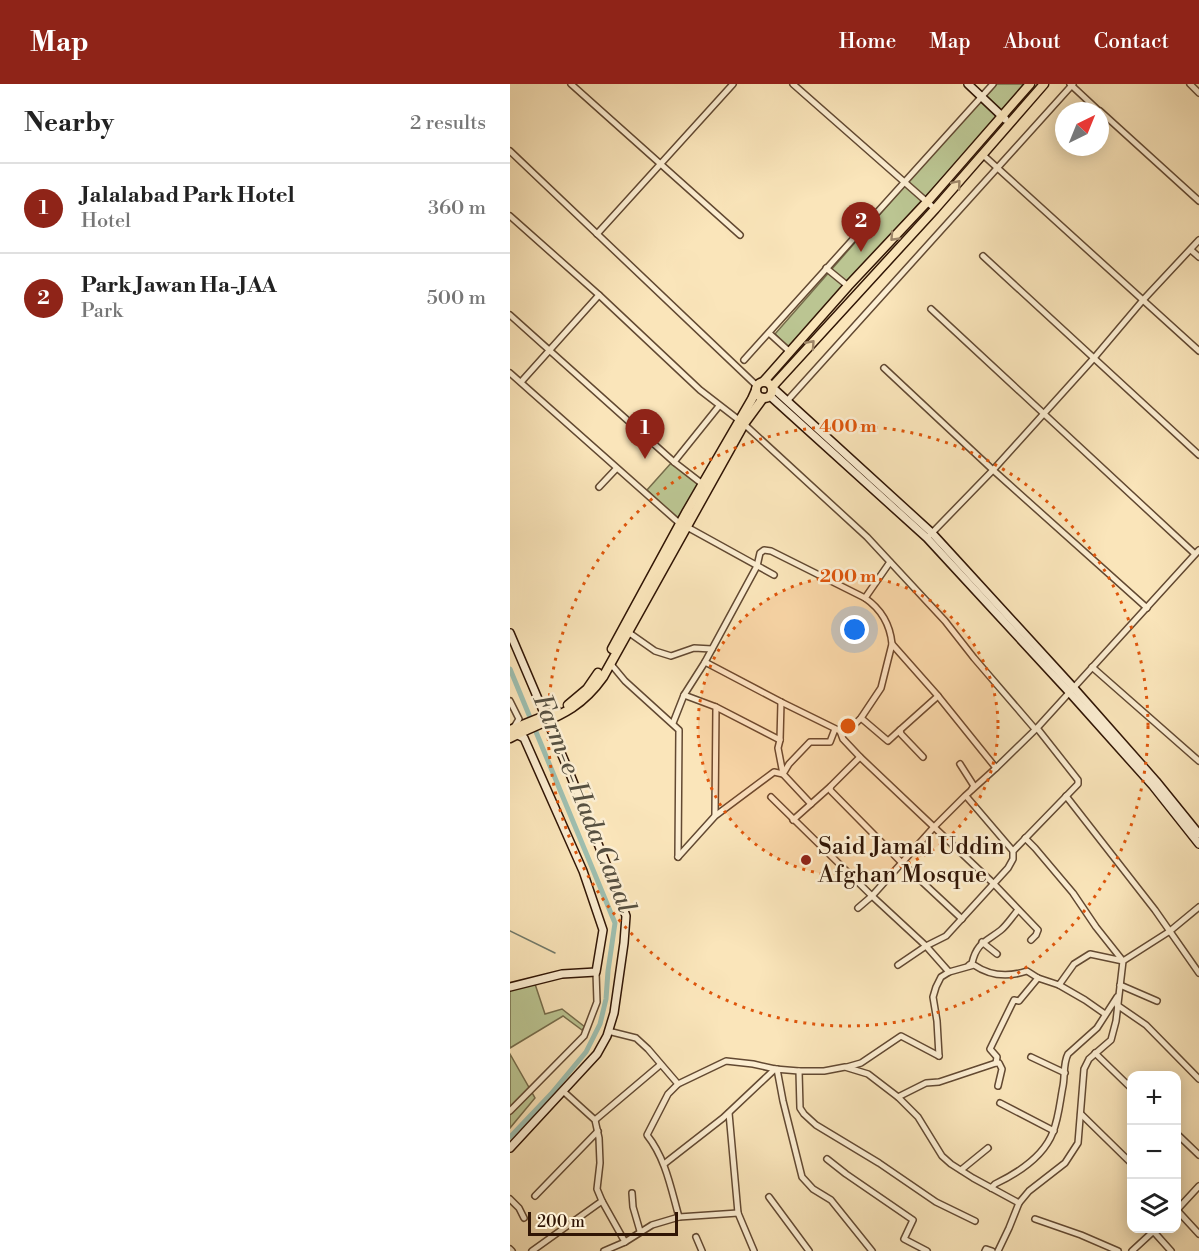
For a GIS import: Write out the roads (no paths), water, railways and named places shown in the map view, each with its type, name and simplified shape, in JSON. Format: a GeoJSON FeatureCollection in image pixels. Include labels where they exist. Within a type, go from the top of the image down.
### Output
{"type":"FeatureCollection","features":[{"type":"Feature","properties":{"kind":"main road"},"geometry":{"type":"LineString","coordinates":[[515,732],[573,702],[587,689],[599,672],[741,422],[790,352],[927,202],[1030,84]]}},
{"type":"Feature","properties":{"kind":"main road"},"geometry":{"type":"LineString","coordinates":[[765,389],[935,209],[1044,84]]}},
{"type":"Feature","properties":{"kind":"main road"},"geometry":{"type":"LineString","coordinates":[[544,719],[562,715],[594,689],[628,632],[683,525]]}},
{"type":"Feature","properties":{"kind":"street"},"geometry":{"type":"LineString","coordinates":[[571,84],[740,235]]}},
{"type":"Feature","properties":{"kind":"street"},"geometry":{"type":"LineString","coordinates":[[597,234],[733,84]]}},
{"type":"Feature","properties":{"kind":"street"},"geometry":{"type":"LineString","coordinates":[[793,84],[935,209]]}},
{"type":"Feature","properties":{"kind":"street"},"geometry":{"type":"LineString","coordinates":[[968,84],[1010,123]]}},
{"type":"Feature","properties":{"kind":"street"},"geometry":{"type":"LineString","coordinates":[[744,360],[993,84]]}},
{"type":"Feature","properties":{"kind":"street"},"geometry":{"type":"LineString","coordinates":[[1190,84],[1199,93]]}},
{"type":"Feature","properties":{"kind":"street"},"geometry":{"type":"LineString","coordinates":[[786,400],[1072,85],[1090,102]]}},
{"type":"Feature","properties":{"kind":"street"},"geometry":{"type":"LineString","coordinates":[[1109,119],[1199,201]]}},
{"type":"Feature","properties":{"kind":"street"},"geometry":{"type":"LineString","coordinates":[[510,151],[765,389],[929,536]]}},
{"type":"Feature","properties":{"kind":"street"},"geometry":{"type":"LineString","coordinates":[[982,154],[1199,351]]}},
{"type":"Feature","properties":{"kind":"street"},"geometry":{"type":"LineString","coordinates":[[510,216],[700,390],[741,422],[867,537],[945,621],[1078,780],[1078,784],[1013,851]]}},
{"type":"Feature","properties":{"kind":"street"},"geometry":{"type":"LineString","coordinates":[[929,536],[993,470],[1199,240]]}},
{"type":"Feature","properties":{"kind":"street"},"geometry":{"type":"LineString","coordinates":[[1191,250],[1199,257]]}},
{"type":"Feature","properties":{"kind":"street"},"geometry":{"type":"LineString","coordinates":[[983,256],[1199,455]]}},
{"type":"Feature","properties":{"kind":"street"},"geometry":{"type":"LineString","coordinates":[[826,268],[848,286]]}},
{"type":"Feature","properties":{"kind":"street"},"geometry":{"type":"LineString","coordinates":[[521,382],[598,295]]}},
{"type":"Feature","properties":{"kind":"street"},"geometry":{"type":"LineString","coordinates":[[858,908],[872,896],[934,827],[1036,729],[1197,552],[1043,414],[931,309]]}},
{"type":"Feature","properties":{"kind":"street"},"geometry":{"type":"LineString","coordinates":[[510,315],[674,462],[705,486]]}},
{"type":"Feature","properties":{"kind":"street"},"geometry":{"type":"LineString","coordinates":[[769,333],[790,352]]}},
{"type":"Feature","properties":{"kind":"street"},"geometry":{"type":"LineString","coordinates":[[884,368],[993,470],[1147,608]]}},
{"type":"Feature","properties":{"kind":"street"},"geometry":{"type":"LineString","coordinates":[[510,373],[616,469],[683,525],[774,575]]}},
{"type":"Feature","properties":{"kind":"street"},"geometry":{"type":"LineString","coordinates":[[765,389],[786,400],[929,536],[1156,781],[1199,834]]}},
{"type":"Feature","properties":{"kind":"street"},"geometry":{"type":"LineString","coordinates":[[674,462],[719,406]]}},
{"type":"Feature","properties":{"kind":"street"},"geometry":{"type":"LineString","coordinates":[[599,487],[616,469]]}},
{"type":"Feature","properties":{"kind":"street"},"geometry":{"type":"LineString","coordinates":[[673,723],[684,695],[705,662],[757,566],[760,553],[764,550],[864,597],[884,616],[892,644],[881,688],[861,718],[851,728],[838,730],[705,662]]}},
{"type":"Feature","properties":{"kind":"street"},"geometry":{"type":"LineString","coordinates":[[864,597],[890,562]]}},
{"type":"Feature","properties":{"kind":"street"},"geometry":{"type":"LineString","coordinates":[[628,632],[655,651],[670,656],[694,648],[712,649]]}},
{"type":"Feature","properties":{"kind":"street"},"geometry":{"type":"LineString","coordinates":[[510,633],[544,719],[596,837],[626,916],[614,1013],[597,1054],[510,1148]]}},
{"type":"Feature","properties":{"kind":"street"},"geometry":{"type":"LineString","coordinates":[[892,644],[938,696],[996,768]]}},
{"type":"Feature","properties":{"kind":"street"},"geometry":{"type":"LineString","coordinates":[[610,663],[625,681],[679,730],[678,857],[715,816],[774,772],[783,774]]}},
{"type":"Feature","properties":{"kind":"street"},"geometry":{"type":"LineString","coordinates":[[1092,667],[1199,761]]}},
{"type":"Feature","properties":{"kind":"street"},"geometry":{"type":"LineString","coordinates":[[1071,689],[1199,844]]}},
{"type":"Feature","properties":{"kind":"street"},"geometry":{"type":"LineString","coordinates":[[684,695],[716,707],[780,740]]}},
{"type":"Feature","properties":{"kind":"street"},"geometry":{"type":"LineString","coordinates":[[861,718],[888,741],[938,696]]}},
{"type":"Feature","properties":{"kind":"street"},"geometry":{"type":"LineString","coordinates":[[510,701],[519,719],[515,732],[524,738],[583,871],[603,930],[596,972],[597,1002],[584,1036],[510,1112]]}},
{"type":"Feature","properties":{"kind":"street"},"geometry":{"type":"LineString","coordinates":[[780,702],[778,748],[783,774],[811,804]]}},
{"type":"Feature","properties":{"kind":"street"},"geometry":{"type":"LineString","coordinates":[[715,816],[716,707]]}},
{"type":"Feature","properties":{"kind":"street"},"geometry":{"type":"LineString","coordinates":[[838,730],[843,739],[860,757],[993,883],[1038,930],[1031,940]]}},
{"type":"Feature","properties":{"kind":"street"},"geometry":{"type":"LineString","coordinates":[[783,774],[789,764],[810,742],[830,742],[838,730]]}},
{"type":"Feature","properties":{"kind":"street"},"geometry":{"type":"LineString","coordinates":[[900,730],[923,758]]}},
{"type":"Feature","properties":{"kind":"street"},"geometry":{"type":"LineString","coordinates":[[793,820],[860,757]]}},
{"type":"Feature","properties":{"kind":"street"},"geometry":{"type":"LineString","coordinates":[[960,764],[974,786],[965,796]]}},
{"type":"Feature","properties":{"kind":"street"},"geometry":{"type":"LineString","coordinates":[[831,786],[831,791],[902,863],[962,919]]}},
{"type":"Feature","properties":{"kind":"street"},"geometry":{"type":"LineString","coordinates":[[898,965],[946,936],[1008,868],[1013,859],[1013,851],[965,796]]}},
{"type":"Feature","properties":{"kind":"street"},"geometry":{"type":"LineString","coordinates":[[1066,796],[1170,931],[1199,973]]}},
{"type":"Feature","properties":{"kind":"street"},"geometry":{"type":"LineString","coordinates":[[771,797],[926,946],[949,972]]}},
{"type":"Feature","properties":{"kind":"street"},"geometry":{"type":"LineString","coordinates":[[998,1251],[1019,1203],[1029,1191],[1065,1163],[1078,1143],[1084,1070],[1089,1059],[1111,1041],[1116,1021],[1123,961],[1073,893],[1025,838]]}},
{"type":"Feature","properties":{"kind":"street"},"geometry":{"type":"LineString","coordinates":[[1059,985],[1074,964],[1090,954],[1123,961],[1170,931],[1199,907]]}},
{"type":"Feature","properties":{"kind":"street"},"geometry":{"type":"LineString","coordinates":[[965,968],[972,963],[974,953],[982,942],[1003,929],[1017,910]]}},
{"type":"Feature","properties":{"kind":"street"},"geometry":{"type":"LineString","coordinates":[[982,942],[997,954]]}},
{"type":"Feature","properties":{"kind":"street"},"geometry":{"type":"LineString","coordinates":[[679,1217],[664,1164],[647,1135],[668,1094],[678,1084],[726,1061],[776,1069],[824,1071],[861,1063],[901,1036],[939,1056],[933,997],[936,987],[940,977],[974,965],[1005,975],[1027,971],[1038,978],[1059,985],[1105,1014]]}},
{"type":"Feature","properties":{"kind":"street"},"geometry":{"type":"LineString","coordinates":[[510,987],[562,974],[596,972]]}},
{"type":"Feature","properties":{"kind":"street"},"geometry":{"type":"LineString","coordinates":[[996,1063],[997,1057],[990,1049],[1011,1006],[1014,1000],[1019,1001],[1023,997],[1038,978]]}},
{"type":"Feature","properties":{"kind":"street"},"geometry":{"type":"LineString","coordinates":[[1120,985],[1157,1001]]}},
{"type":"Feature","properties":{"kind":"street"},"geometry":{"type":"LineString","coordinates":[[991,1188],[1040,1153],[1047,1144],[1058,1117],[1065,1059],[1097,1028],[1118,995]]}},
{"type":"Feature","properties":{"kind":"street"},"geometry":{"type":"LineString","coordinates":[[1117,1005],[1146,1025],[1199,1079]]}},
{"type":"Feature","properties":{"kind":"street"},"geometry":{"type":"LineString","coordinates":[[608,1031],[636,1038],[678,1084]]}},
{"type":"Feature","properties":{"kind":"street"},"geometry":{"type":"LineString","coordinates":[[1095,1053],[1127,1085]]}},
{"type":"Feature","properties":{"kind":"street"},"geometry":{"type":"LineString","coordinates":[[1031,1058],[1065,1074]]}},
{"type":"Feature","properties":{"kind":"street"},"geometry":{"type":"LineString","coordinates":[[996,1063],[999,1063],[1002,1069],[998,1086]]}},
{"type":"Feature","properties":{"kind":"street"},"geometry":{"type":"LineString","coordinates":[[898,1097],[926,1083],[939,1082],[996,1063]]}},
{"type":"Feature","properties":{"kind":"street"},"geometry":{"type":"LineString","coordinates":[[595,1120],[660,1065]]}},
{"type":"Feature","properties":{"kind":"street"},"geometry":{"type":"LineString","coordinates":[[845,1067],[868,1074],[898,1097],[918,1117],[942,1156],[961,1170],[1019,1203]]}},
{"type":"Feature","properties":{"kind":"street"},"geometry":{"type":"LineString","coordinates":[[664,1164],[729,1113],[776,1069]]}},
{"type":"Feature","properties":{"kind":"street"},"geometry":{"type":"LineString","coordinates":[[776,1069],[802,1178],[813,1189],[831,1200],[872,1251]]}},
{"type":"Feature","properties":{"kind":"street"},"geometry":{"type":"LineString","coordinates":[[799,1071],[800,1107],[816,1125],[879,1163],[936,1202],[975,1221]]}},
{"type":"Feature","properties":{"kind":"street"},"geometry":{"type":"LineString","coordinates":[[563,1091],[595,1120],[600,1163],[597,1189],[625,1242]]}},
{"type":"Feature","properties":{"kind":"street"},"geometry":{"type":"LineString","coordinates":[[1000,1103],[1054,1131]]}},
{"type":"Feature","properties":{"kind":"street"},"geometry":{"type":"LineString","coordinates":[[729,1113],[738,1213],[754,1251]]}},
{"type":"Feature","properties":{"kind":"street"},"geometry":{"type":"LineString","coordinates":[[1081,1114],[1127,1160]]}},
{"type":"Feature","properties":{"kind":"street"},"geometry":{"type":"LineString","coordinates":[[536,1196],[598,1131]]}},
{"type":"Feature","properties":{"kind":"street"},"geometry":{"type":"LineString","coordinates":[[1181,1138],[1199,1155]]}},
{"type":"Feature","properties":{"kind":"street"},"geometry":{"type":"LineString","coordinates":[[961,1170],[988,1148]]}},
{"type":"Feature","properties":{"kind":"street"},"geometry":{"type":"LineString","coordinates":[[827,1159],[913,1220],[904,1239],[927,1251]]}},
{"type":"Feature","properties":{"kind":"street"},"geometry":{"type":"LineString","coordinates":[[1181,1206],[1199,1186]]}},
{"type":"Feature","properties":{"kind":"street"},"geometry":{"type":"LineString","coordinates":[[632,1193],[633,1208],[640,1231]]}},
{"type":"Feature","properties":{"kind":"street"},"geometry":{"type":"LineString","coordinates":[[769,1197],[809,1251]]}},
{"type":"Feature","properties":{"kind":"street"},"geometry":{"type":"LineString","coordinates":[[510,1199],[519,1208],[524,1218]]}},
{"type":"Feature","properties":{"kind":"street"},"geometry":{"type":"LineString","coordinates":[[532,1251],[602,1201]]}},
{"type":"Feature","properties":{"kind":"street"},"geometry":{"type":"LineString","coordinates":[[605,1251],[625,1242],[652,1225],[679,1217],[738,1213]]}},
{"type":"Feature","properties":{"kind":"street"},"geometry":{"type":"LineString","coordinates":[[1181,1214],[1199,1234]]}},
{"type":"Feature","properties":{"kind":"street"},"geometry":{"type":"LineString","coordinates":[[1035,1219],[1118,1251]]}},
{"type":"Feature","properties":{"kind":"street"},"geometry":{"type":"LineString","coordinates":[[1132,1251],[1153,1233]]}},
{"type":"Feature","properties":{"kind":"street"},"geometry":{"type":"LineString","coordinates":[[1158,1233],[1171,1251]]}},
{"type":"Feature","properties":{"kind":"street"},"geometry":{"type":"LineString","coordinates":[[696,1237],[702,1251]]}},
{"type":"Feature","properties":{"kind":"street"},"geometry":{"type":"LineString","coordinates":[[985,1251],[986,1249],[992,1251]]}},
{"type":"Feature","properties":{"kind":"waterway","name":"Farm-e-Hada Canal"},"geometry":{"type":"LineString","coordinates":[[510,669],[615,923],[606,999],[600,1024],[586,1052],[551,1094],[510,1137]]}},
{"type":"Feature","properties":{"kind":"waterway"},"geometry":{"type":"LineString","coordinates":[[510,931],[555,953]]}},
{"type":"Feature","properties":{"kind":"place","name":"Park Jawan Ha-JAA"},"geometry":{"type":"Point","coordinates":[861,252]}},
{"type":"Feature","properties":{"kind":"place","name":"Jalalabad Park Hotel"},"geometry":{"type":"Point","coordinates":[645,459]}},
{"type":"Feature","properties":{"kind":"place","name":"Said Jamal Uddin Afghan Mosque"},"geometry":{"type":"Point","coordinates":[806,860]}}]}
